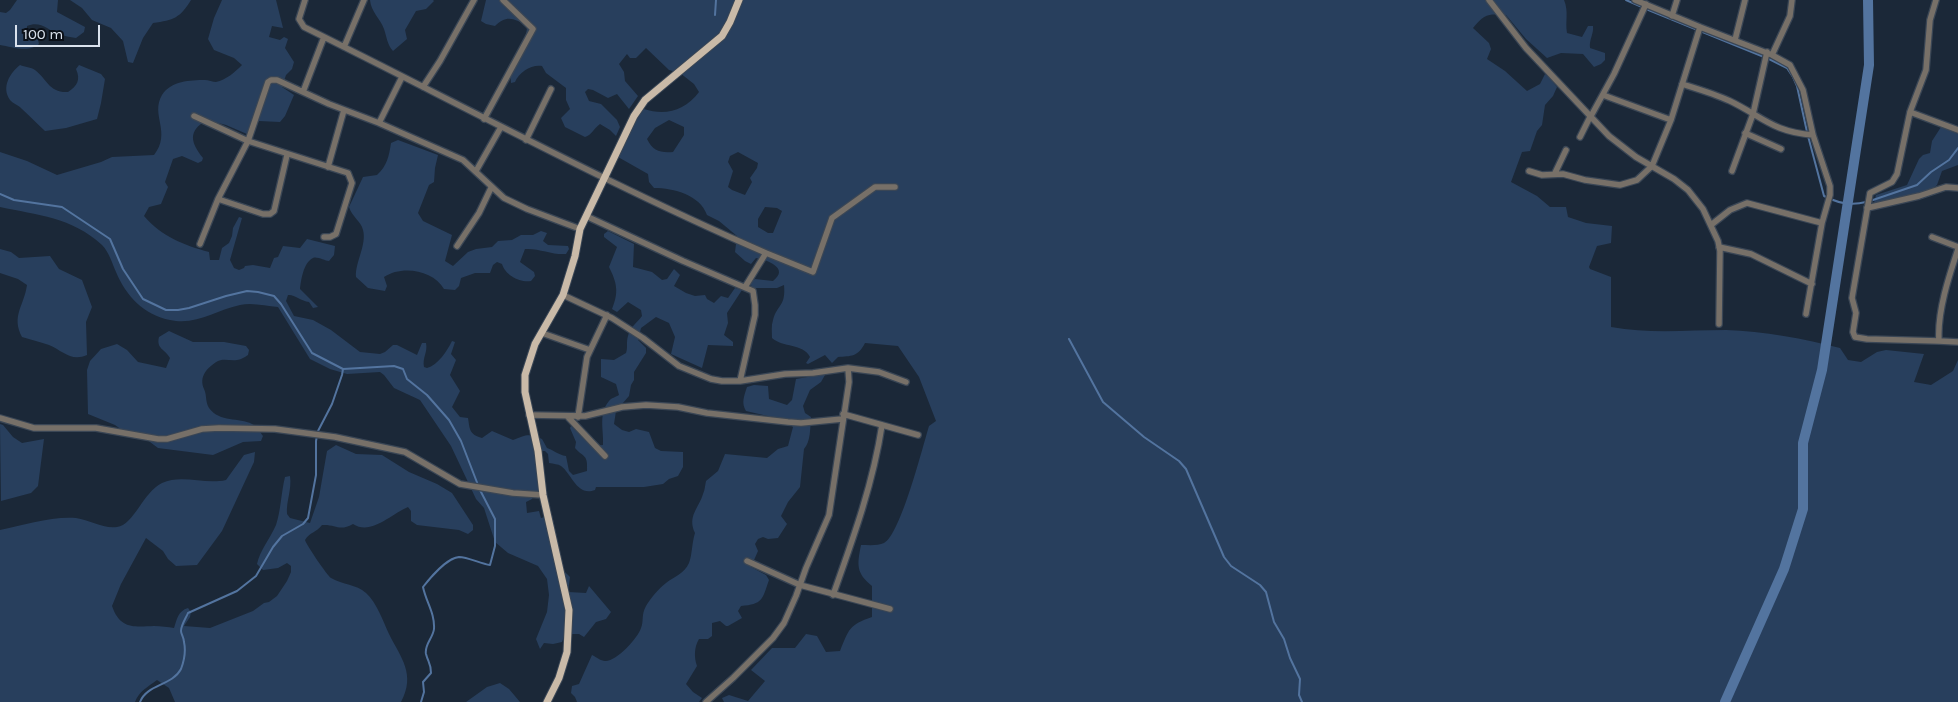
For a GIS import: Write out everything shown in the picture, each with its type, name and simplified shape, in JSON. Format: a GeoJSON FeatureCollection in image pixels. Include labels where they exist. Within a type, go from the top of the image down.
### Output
{"type":"FeatureCollection","features":[{"type":"Feature","properties":{"kind":"main road"},"geometry":{"type":"LineString","coordinates":[[547,702],[559,678],[568,652],[569,610],[543,495],[538,451],[525,392],[526,375],[535,344],[563,295],[575,256],[580,229],[638,109],[645,100],[722,36],[739,0]]}},
{"type":"Feature","properties":{"kind":"street"},"geometry":{"type":"LineString","coordinates":[[305,0],[299,19],[301,24],[324,38],[690,220],[813,272],[832,218],[875,187],[894,187]]}},
{"type":"Feature","properties":{"kind":"street"},"geometry":{"type":"LineString","coordinates":[[344,47],[364,0]]}},
{"type":"Feature","properties":{"kind":"street"},"geometry":{"type":"LineString","coordinates":[[423,87],[440,61],[474,0]]}},
{"type":"Feature","properties":{"kind":"street"},"geometry":{"type":"LineString","coordinates":[[484,119],[533,29],[502,0]]}},
{"type":"Feature","properties":{"kind":"street"},"geometry":{"type":"LineString","coordinates":[[1489,0],[1526,48],[1616,142],[1674,179],[1688,190],[1703,209],[1719,247],[1719,324]]}},
{"type":"Feature","properties":{"kind":"street"},"geometry":{"type":"LineString","coordinates":[[1635,0],[1645,7],[1672,16],[1699,30],[1735,40],[1790,65],[1799,82],[1806,102],[1812,135],[1829,178],[1830,195],[1822,223],[1806,314]]}},
{"type":"Feature","properties":{"kind":"street"},"geometry":{"type":"LineString","coordinates":[[1672,16],[1677,0]]}},
{"type":"Feature","properties":{"kind":"street"},"geometry":{"type":"LineString","coordinates":[[1735,40],[1745,0]]}},
{"type":"Feature","properties":{"kind":"street"},"geometry":{"type":"LineString","coordinates":[[1732,171],[1753,114],[1768,56],[1790,16],[1792,0]]}},
{"type":"Feature","properties":{"kind":"street"},"geometry":{"type":"LineString","coordinates":[[1936,0],[1930,20],[1926,70],[1910,112],[1895,179],[1888,185],[1873,190],[1868,203],[1852,298],[1856,313],[1854,336],[1861,339],[1958,342]]}},
{"type":"Feature","properties":{"kind":"street"},"geometry":{"type":"LineString","coordinates":[[1580,137],[1603,95],[1645,7]]}},
{"type":"Feature","properties":{"kind":"street"},"geometry":{"type":"LineString","coordinates":[[1529,171],[1546,175],[1555,173],[1620,185],[1637,180],[1652,166],[1671,120],[1699,30]]}},
{"type":"Feature","properties":{"kind":"street"},"geometry":{"type":"LineString","coordinates":[[303,92],[324,38]]}},
{"type":"Feature","properties":{"kind":"street"},"geometry":{"type":"LineString","coordinates":[[379,123],[402,77]]}},
{"type":"Feature","properties":{"kind":"street"},"geometry":{"type":"LineString","coordinates":[[200,244],[218,200],[248,141],[271,80],[278,80],[463,160],[491,188],[504,198],[580,229]]}},
{"type":"Feature","properties":{"kind":"street"},"geometry":{"type":"LineString","coordinates":[[1682,84],[1730,101],[1776,127],[1801,135],[1812,135]]}},
{"type":"Feature","properties":{"kind":"street"},"geometry":{"type":"LineString","coordinates":[[526,140],[551,90]]}},
{"type":"Feature","properties":{"kind":"street"},"geometry":{"type":"LineString","coordinates":[[1603,95],[1671,120]]}},
{"type":"Feature","properties":{"kind":"street"},"geometry":{"type":"LineString","coordinates":[[328,167],[344,110]]}},
{"type":"Feature","properties":{"kind":"street"},"geometry":{"type":"LineString","coordinates":[[1910,112],[1958,130]]}},
{"type":"Feature","properties":{"kind":"street"},"geometry":{"type":"LineString","coordinates":[[194,116],[248,141],[348,173],[352,183],[336,234],[324,237]]}},
{"type":"Feature","properties":{"kind":"street"},"geometry":{"type":"LineString","coordinates":[[476,171],[501,127]]}},
{"type":"Feature","properties":{"kind":"street"},"geometry":{"type":"LineString","coordinates":[[1745,133],[1781,149]]}},
{"type":"Feature","properties":{"kind":"street"},"geometry":{"type":"LineString","coordinates":[[1555,173],[1566,150]]}},
{"type":"Feature","properties":{"kind":"street"},"geometry":{"type":"LineString","coordinates":[[218,200],[263,214],[274,212],[287,155]]}},
{"type":"Feature","properties":{"kind":"street"},"geometry":{"type":"LineString","coordinates":[[457,246],[479,213],[491,188]]}},
{"type":"Feature","properties":{"kind":"street"},"geometry":{"type":"LineString","coordinates":[[1868,203],[1919,196],[1946,188],[1958,188]]}},
{"type":"Feature","properties":{"kind":"street"},"geometry":{"type":"LineString","coordinates":[[1711,225],[1730,210],[1747,203],[1797,218],[1822,223]]}},
{"type":"Feature","properties":{"kind":"street"},"geometry":{"type":"LineString","coordinates":[[586,216],[683,262],[753,291],[755,305],[752,332],[740,381]]}},
{"type":"Feature","properties":{"kind":"street"},"geometry":{"type":"LineString","coordinates":[[1932,238],[1958,248],[1944,296],[1939,341]]}},
{"type":"Feature","properties":{"kind":"street"},"geometry":{"type":"LineString","coordinates":[[1719,247],[1751,254],[1812,284]]}},
{"type":"Feature","properties":{"kind":"street"},"geometry":{"type":"LineString","coordinates":[[745,287],[766,253]]}},
{"type":"Feature","properties":{"kind":"street"},"geometry":{"type":"LineString","coordinates":[[563,295],[607,315],[644,338],[679,366],[711,379],[740,381],[785,374],[813,373],[848,368],[879,372],[906,382]]}},
{"type":"Feature","properties":{"kind":"street"},"geometry":{"type":"LineString","coordinates":[[578,417],[590,350],[607,315]]}},
{"type":"Feature","properties":{"kind":"street"},"geometry":{"type":"LineString","coordinates":[[542,333],[590,350]]}},
{"type":"Feature","properties":{"kind":"street"},"geometry":{"type":"LineString","coordinates":[[706,702],[738,674],[773,638],[784,623],[829,515],[849,382],[848,368]]}},
{"type":"Feature","properties":{"kind":"street"},"geometry":{"type":"LineString","coordinates":[[529,415],[578,417],[594,415],[622,407],[646,405],[678,407],[707,413],[801,423],[843,417],[918,435]]}},
{"type":"Feature","properties":{"kind":"street"},"geometry":{"type":"LineString","coordinates":[[568,416],[605,456]]}},
{"type":"Feature","properties":{"kind":"street"},"geometry":{"type":"LineString","coordinates":[[0,418],[34,428],[96,428],[158,438],[167,438],[202,429],[276,429],[335,437],[405,452],[460,484],[513,493],[543,495]]}},
{"type":"Feature","properties":{"kind":"street"},"geometry":{"type":"LineString","coordinates":[[833,594],[876,463],[882,425]]}},
{"type":"Feature","properties":{"kind":"street"},"geometry":{"type":"LineString","coordinates":[[747,561],[800,585],[890,609]]}},
{"type":"Feature","properties":{"kind":"shaded area"},"geometry":{"type":"Polygon","coordinates":[[[17,0],[58,0],[57,12],[85,27],[84,32],[76,38],[61,35],[40,25],[32,24],[27,26],[27,31],[37,35],[39,44],[35,47],[20,49],[0,45],[0,12],[6,13],[17,0]]]}},
{"type":"Feature","properties":{"kind":"shaded area"},"geometry":{"type":"Polygon","coordinates":[[[70,0],[191,0],[176,17],[153,23],[143,38],[133,63],[128,62],[123,41],[111,28],[92,20],[82,8],[70,0]]]}},
{"type":"Feature","properties":{"kind":"shaded area"},"geometry":{"type":"Polygon","coordinates":[[[222,0],[276,0],[283,28],[272,26],[269,37],[280,40],[284,37],[288,39],[285,48],[294,62],[292,69],[286,75],[282,87],[294,95],[285,116],[280,122],[259,121],[247,134],[226,125],[207,120],[196,128],[193,138],[203,158],[202,161],[198,163],[182,156],[173,159],[165,182],[168,187],[161,204],[149,207],[144,216],[166,235],[209,252],[210,260],[219,260],[222,248],[229,243],[233,228],[239,217],[242,218],[230,260],[234,268],[239,270],[245,266],[253,265],[270,268],[274,258],[278,257],[283,246],[300,248],[307,239],[335,246],[334,255],[329,261],[313,258],[303,272],[300,289],[318,307],[313,308],[309,302],[288,295],[286,301],[294,316],[313,320],[331,330],[360,352],[380,354],[393,345],[397,345],[417,355],[422,343],[426,343],[424,367],[427,368],[438,361],[452,341],[455,342],[451,354],[456,360],[450,375],[460,391],[452,407],[460,417],[468,418],[470,429],[475,435],[482,438],[492,431],[513,440],[527,435],[537,437],[542,439],[547,448],[566,456],[569,471],[573,475],[587,471],[586,459],[575,448],[576,442],[570,428],[571,426],[592,446],[603,445],[602,422],[604,411],[610,400],[619,395],[616,384],[601,377],[601,359],[614,360],[626,353],[629,333],[642,316],[641,310],[628,302],[617,312],[612,309],[616,298],[616,288],[609,267],[617,247],[604,237],[604,234],[608,231],[634,244],[633,267],[652,272],[662,280],[667,279],[674,269],[680,275],[674,286],[686,293],[695,296],[705,295],[707,299],[714,303],[721,296],[728,298],[735,288],[742,290],[727,313],[728,323],[724,335],[733,342],[733,346],[708,345],[702,368],[671,354],[675,337],[669,323],[656,317],[641,328],[638,340],[646,348],[646,353],[634,372],[634,380],[629,396],[616,411],[614,424],[622,430],[629,432],[636,429],[649,432],[655,448],[661,451],[683,452],[683,467],[678,476],[669,479],[663,484],[644,487],[596,487],[595,490],[589,491],[579,488],[561,466],[549,463],[548,454],[545,451],[541,451],[545,491],[536,491],[532,499],[526,502],[527,513],[539,511],[541,518],[552,515],[564,571],[570,577],[568,592],[586,593],[589,586],[611,612],[606,619],[596,622],[584,637],[579,634],[565,634],[562,642],[544,643],[540,649],[536,639],[547,612],[549,595],[547,579],[538,566],[508,553],[495,542],[484,508],[476,499],[451,446],[420,400],[394,388],[380,372],[347,374],[330,369],[310,359],[278,307],[245,304],[189,321],[170,320],[152,314],[137,303],[125,289],[107,251],[91,236],[79,228],[54,218],[0,207],[0,152],[27,161],[57,175],[112,157],[154,155],[161,139],[159,102],[166,90],[176,84],[187,81],[220,81],[242,65],[234,58],[214,50],[208,39],[222,0]]]}},
{"type":"Feature","properties":{"kind":"shaded area"},"geometry":{"type":"Polygon","coordinates":[[[370,0],[434,1],[426,9],[416,11],[405,30],[407,39],[393,51],[370,0]]]}},
{"type":"Feature","properties":{"kind":"shaded area"},"geometry":{"type":"Polygon","coordinates":[[[486,0],[1564,0],[1567,33],[1582,37],[1588,26],[1593,26],[1590,48],[1605,53],[1605,60],[1601,64],[1594,67],[1583,54],[1561,53],[1547,58],[1526,39],[1506,15],[1488,15],[1473,28],[1489,43],[1491,49],[1487,59],[1505,71],[1527,91],[1540,84],[1545,74],[1557,87],[1553,96],[1545,105],[1542,125],[1537,131],[1530,151],[1522,152],[1511,182],[1537,196],[1550,207],[1566,207],[1568,217],[1586,223],[1612,226],[1611,243],[1597,246],[1589,267],[1611,277],[1611,327],[1668,331],[1726,330],[1769,334],[1840,348],[1848,360],[1861,362],[1877,352],[1886,350],[1924,354],[1914,382],[1931,385],[1953,371],[1958,360],[1958,702],[724,702],[722,698],[729,695],[748,701],[765,681],[751,670],[772,648],[795,648],[806,634],[817,636],[826,652],[840,651],[854,625],[872,617],[872,586],[860,573],[859,568],[861,545],[882,544],[890,537],[904,508],[929,426],[936,421],[919,377],[898,346],[865,343],[857,353],[838,357],[832,363],[825,355],[808,364],[806,363],[810,357],[803,350],[772,338],[772,322],[784,298],[784,285],[777,288],[752,288],[750,282],[755,279],[773,281],[779,272],[775,265],[756,258],[751,264],[745,261],[735,252],[737,236],[719,221],[707,215],[699,202],[678,191],[654,188],[649,182],[648,174],[618,157],[638,113],[644,109],[667,112],[681,108],[699,92],[694,84],[680,73],[669,70],[646,48],[636,58],[630,58],[627,54],[619,64],[624,72],[625,81],[638,96],[629,109],[617,94],[608,98],[588,89],[585,92],[589,101],[601,104],[617,120],[620,127],[616,136],[600,124],[585,137],[565,127],[561,118],[570,109],[566,100],[566,88],[546,73],[542,66],[534,66],[526,70],[515,82],[511,83],[513,68],[524,40],[527,26],[510,19],[503,20],[495,26],[481,21],[486,0]],[[669,120],[655,128],[647,139],[654,149],[673,152],[684,135],[684,127],[669,120]],[[738,152],[730,156],[728,162],[733,171],[728,187],[745,195],[752,182],[750,178],[758,163],[738,152]],[[765,207],[758,219],[758,227],[768,233],[773,233],[782,211],[777,208],[765,207]]]}},
{"type":"Feature","properties":{"kind":"shaded area"},"geometry":{"type":"Polygon","coordinates":[[[20,65],[32,68],[52,88],[62,92],[68,92],[76,85],[78,76],[76,69],[79,65],[101,74],[105,79],[97,119],[66,128],[45,131],[11,101],[7,95],[6,90],[10,76],[20,65]]]}},
{"type":"Feature","properties":{"kind":"shaded area"},"geometry":{"type":"Polygon","coordinates":[[[1941,127],[1958,134],[1958,165],[1942,171],[1937,185],[1930,191],[1874,203],[1876,195],[1907,185],[1919,159],[1923,155],[1930,153],[1932,141],[1941,127]]]}},
{"type":"Feature","properties":{"kind":"shaded area"},"geometry":{"type":"Polygon","coordinates":[[[398,140],[438,155],[434,182],[429,185],[418,213],[423,221],[452,235],[445,261],[453,266],[468,252],[492,247],[498,241],[512,240],[521,235],[533,235],[541,231],[547,233],[543,241],[548,245],[568,246],[569,249],[566,254],[525,249],[520,262],[534,272],[535,276],[531,281],[522,281],[510,275],[502,264],[497,262],[493,265],[490,273],[475,273],[461,278],[459,286],[455,290],[444,289],[433,277],[417,271],[399,271],[384,277],[387,286],[385,291],[368,288],[356,277],[364,236],[362,227],[349,207],[363,177],[377,175],[380,172],[387,160],[391,143],[398,140]]]}},
{"type":"Feature","properties":{"kind":"shaded area"},"geometry":{"type":"Polygon","coordinates":[[[0,249],[11,252],[19,258],[50,256],[59,269],[82,280],[92,307],[86,322],[87,355],[76,357],[67,355],[49,345],[22,337],[19,330],[18,317],[27,285],[18,279],[0,273],[0,249]]]}},
{"type":"Feature","properties":{"kind":"shaded area"},"geometry":{"type":"Polygon","coordinates":[[[169,331],[193,342],[224,342],[246,346],[249,350],[248,355],[238,360],[218,361],[205,373],[202,381],[209,408],[213,413],[224,418],[254,425],[263,436],[261,441],[243,442],[213,455],[158,448],[146,439],[130,436],[115,425],[88,414],[87,370],[90,361],[101,349],[117,344],[127,350],[138,362],[166,368],[170,358],[160,347],[158,341],[159,337],[169,331]]]}},
{"type":"Feature","properties":{"kind":"shaded area"},"geometry":{"type":"Polygon","coordinates":[[[825,375],[821,382],[810,390],[803,406],[805,413],[811,417],[810,434],[804,449],[800,487],[788,502],[781,516],[787,524],[778,538],[768,539],[763,537],[758,539],[755,544],[758,551],[751,567],[766,575],[769,580],[763,596],[761,600],[754,604],[741,606],[738,611],[742,618],[728,626],[720,621],[712,623],[712,636],[708,639],[699,639],[697,642],[695,660],[697,666],[686,684],[702,698],[699,702],[577,702],[571,693],[572,686],[579,684],[592,655],[605,661],[615,658],[626,649],[639,632],[644,609],[650,600],[663,585],[687,567],[695,533],[692,522],[694,512],[704,492],[706,481],[718,471],[725,454],[767,458],[778,449],[788,446],[793,427],[785,420],[746,411],[743,402],[747,387],[754,385],[768,386],[769,399],[787,405],[792,400],[796,379],[825,375]]]}},
{"type":"Feature","properties":{"kind":"shaded area"},"geometry":{"type":"Polygon","coordinates":[[[0,424],[22,443],[44,439],[38,486],[31,493],[1,501],[0,424]]]}},
{"type":"Feature","properties":{"kind":"shaded area"},"geometry":{"type":"Polygon","coordinates":[[[336,445],[356,454],[382,455],[409,472],[437,484],[452,493],[473,525],[473,530],[468,534],[459,530],[417,525],[411,521],[411,511],[408,507],[374,526],[360,527],[353,524],[341,528],[322,525],[305,540],[331,578],[362,590],[377,607],[405,666],[407,683],[401,702],[175,702],[169,688],[157,680],[141,692],[135,702],[0,702],[0,530],[58,518],[76,518],[107,527],[117,527],[129,521],[149,493],[162,483],[177,479],[226,480],[244,455],[255,452],[254,462],[222,531],[197,565],[176,566],[163,551],[146,538],[121,584],[112,606],[119,619],[128,625],[174,628],[180,613],[188,608],[191,612],[190,617],[184,626],[210,628],[253,611],[277,596],[287,581],[291,572],[291,566],[287,563],[278,568],[263,570],[257,564],[260,554],[276,525],[285,477],[290,476],[287,514],[290,518],[310,523],[319,497],[327,451],[336,445]]]}},
{"type":"Feature","properties":{"kind":"shaded area"},"geometry":{"type":"Polygon","coordinates":[[[500,683],[509,689],[520,702],[466,702],[487,687],[500,683]]]}},
{"type":"Feature","properties":{"kind":"waterway"},"geometry":{"type":"LineString","coordinates":[[715,15],[716,0]]}},
{"type":"Feature","properties":{"kind":"waterway"},"geometry":{"type":"LineString","coordinates":[[1626,0],[1642,7]]}},
{"type":"Feature","properties":{"kind":"waterway"},"geometry":{"type":"LineString","coordinates":[[1725,702],[1784,569],[1803,509],[1803,443],[1822,370],[1869,65],[1868,0]]}},
{"type":"Feature","properties":{"kind":"waterway"},"geometry":{"type":"LineString","coordinates":[[1646,9],[1787,68],[1797,86],[1807,132]]}},
{"type":"Feature","properties":{"kind":"waterway"},"geometry":{"type":"LineString","coordinates":[[1808,136],[1824,196],[1844,203],[1866,202]]}},
{"type":"Feature","properties":{"kind":"waterway"},"geometry":{"type":"LineString","coordinates":[[1870,201],[1917,185],[1931,172],[1949,160],[1958,148]]}},
{"type":"Feature","properties":{"kind":"waterway"},"geometry":{"type":"LineString","coordinates":[[0,194],[14,200],[62,207],[110,239],[123,269],[143,299],[166,310],[189,308],[247,291],[258,292],[274,296],[312,353],[343,369],[394,366],[403,369],[407,379],[427,395],[449,420],[461,441],[478,485]]}},
{"type":"Feature","properties":{"kind":"waterway"},"geometry":{"type":"LineString","coordinates":[[1069,339],[1103,402],[1144,437],[1179,461],[1186,469],[1224,557],[1231,566],[1260,585],[1266,592],[1274,622],[1284,639],[1300,679],[1299,695],[1302,702]]}},
{"type":"Feature","properties":{"kind":"waterway"},"geometry":{"type":"LineString","coordinates":[[140,702],[143,696],[172,679],[181,669],[185,649],[181,629],[188,613],[237,591],[256,576],[273,547],[282,536],[303,524],[308,518],[316,475],[316,441],[318,431],[332,404],[343,369]]}},
{"type":"Feature","properties":{"kind":"waterway"},"geometry":{"type":"LineString","coordinates":[[421,702],[424,692],[423,682],[431,673],[426,651],[434,629],[432,613],[423,587],[439,569],[454,558],[463,557],[490,565],[495,546],[495,519],[480,490]]}}]}
